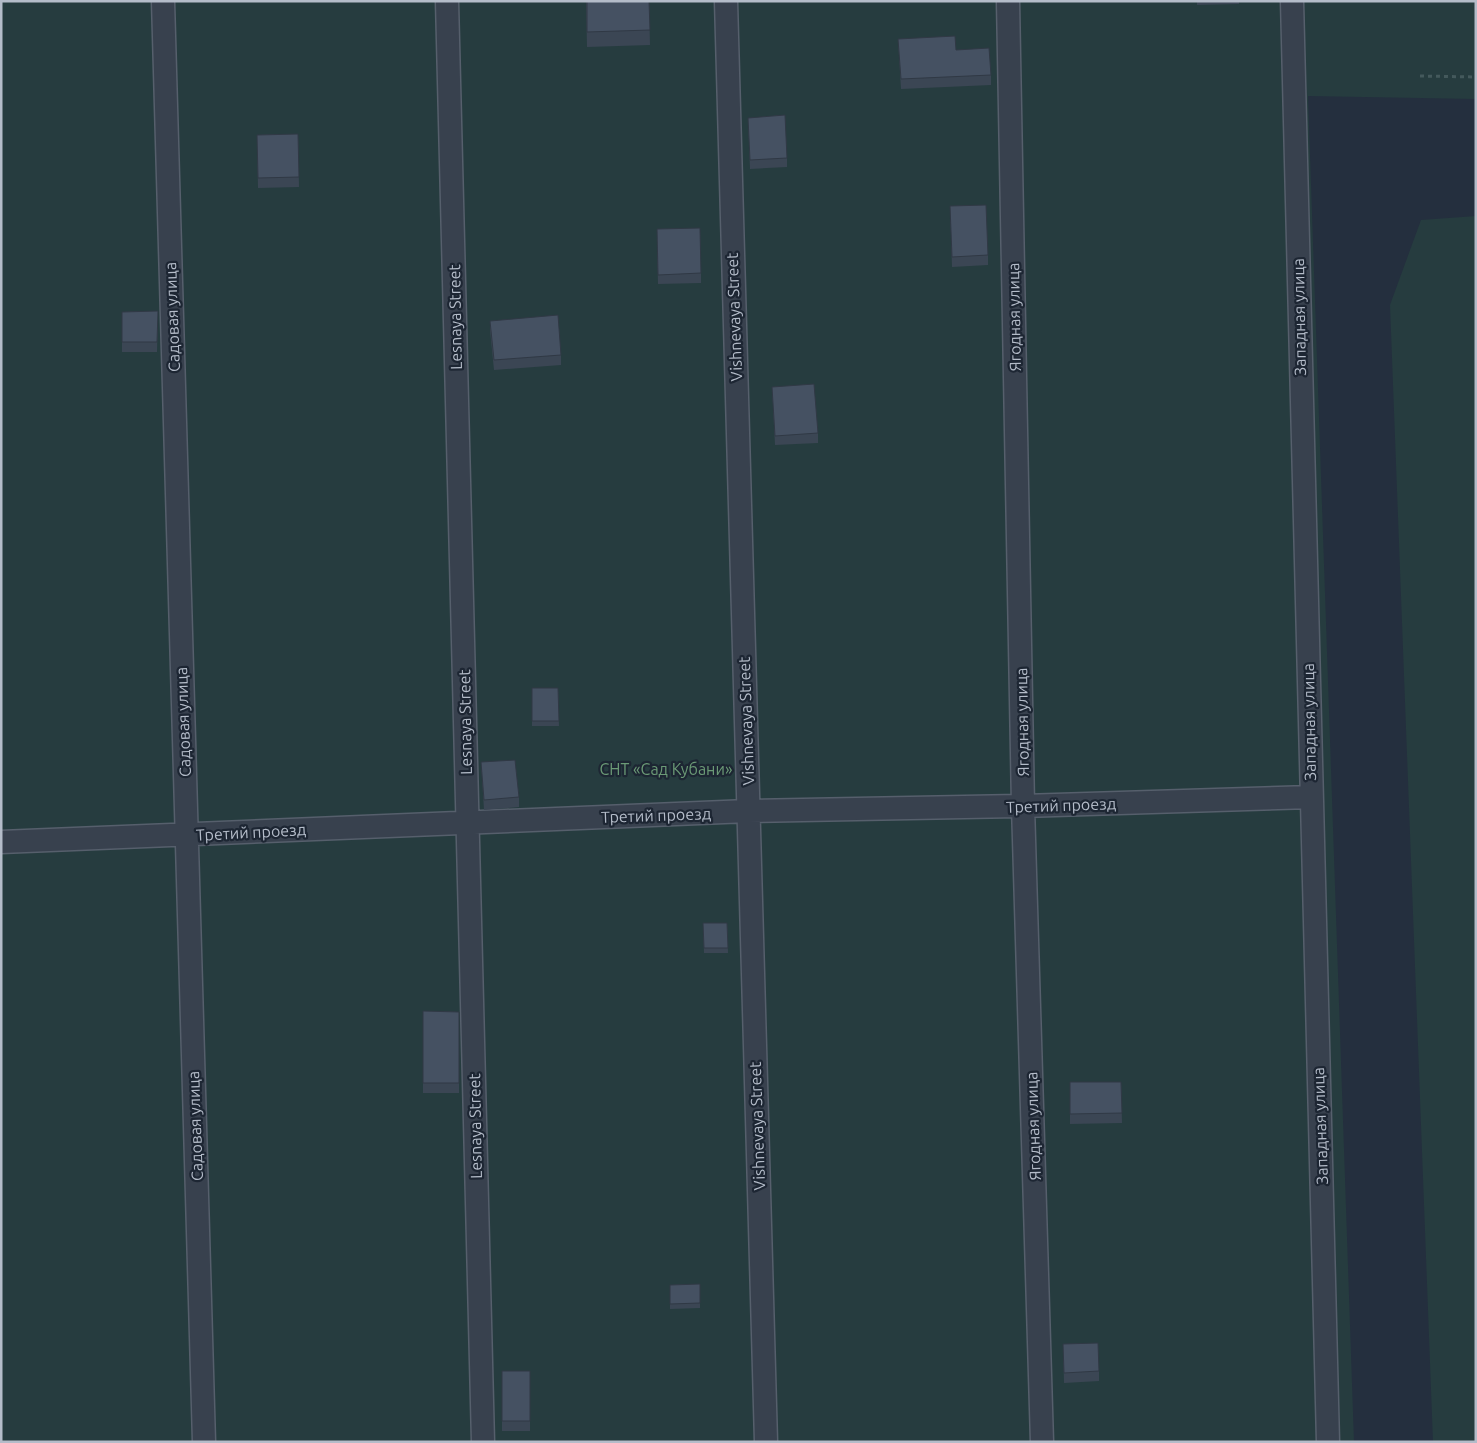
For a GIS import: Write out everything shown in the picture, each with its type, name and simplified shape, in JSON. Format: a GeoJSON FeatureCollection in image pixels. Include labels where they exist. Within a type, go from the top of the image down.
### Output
{"type":"FeatureCollection","features":[{"type":"Feature","properties":{"kind":"street","name":"Садовая улица"},"geometry":{"type":"LineString","coordinates":[[163,1],[204,1442]]}},
{"type":"Feature","properties":{"kind":"street","name":"Lesnaya Street"},"geometry":{"type":"LineString","coordinates":[[447,1],[483,1442]]}},
{"type":"Feature","properties":{"kind":"street","name":"Vishnevaya Street"},"geometry":{"type":"LineString","coordinates":[[726,1],[766,1442]]}},
{"type":"Feature","properties":{"kind":"street","name":"Ягодная улица"},"geometry":{"type":"LineString","coordinates":[[1008,1],[1024,806],[1042,1442]]}},
{"type":"Feature","properties":{"kind":"street","name":"Западная улица"},"geometry":{"type":"LineString","coordinates":[[1292,1],[1328,1442]]}},
{"type":"Feature","properties":{"kind":"street","name":"Третий проезд"},"geometry":{"type":"LineString","coordinates":[[1,842],[748,811],[1024,806],[1311,797]]}},
{"type":"Feature","properties":{"kind":"path"},"geometry":{"type":"LineString","coordinates":[[1420,76],[1476,77]]}},
{"type":"Feature","properties":{"kind":"green space","name":"СНТ «Сад Кубани»"},"geometry":{"type":"Polygon","coordinates":[[[1,1],[1476,1],[1476,99],[1308,96],[1354,1442],[1,1442],[1,1]]]}},
{"type":"Feature","properties":{"kind":"green space"},"geometry":{"type":"Polygon","coordinates":[[[1476,216],[1476,1442],[1433,1442],[1390,305],[1421,220],[1476,216]]]}},
{"type":"Feature","properties":{"kind":"building"},"geometry":{"type":"Polygon","coordinates":[[[587,1],[649,1],[650,30],[587,32],[587,1]]]}},
{"type":"Feature","properties":{"kind":"building"},"geometry":{"type":"Polygon","coordinates":[[[955,36],[956,50],[989,48],[991,75],[901,79],[898,39],[955,36]]]}},
{"type":"Feature","properties":{"kind":"building"},"geometry":{"type":"Polygon","coordinates":[[[785,115],[787,158],[750,160],[748,118],[785,115]]]}},
{"type":"Feature","properties":{"kind":"building"},"geometry":{"type":"Polygon","coordinates":[[[298,134],[299,177],[258,178],[257,135],[298,134]]]}},
{"type":"Feature","properties":{"kind":"building"},"geometry":{"type":"Polygon","coordinates":[[[986,205],[988,255],[952,257],[950,206],[986,205]]]}},
{"type":"Feature","properties":{"kind":"building"},"geometry":{"type":"Polygon","coordinates":[[[700,228],[701,273],[658,275],[657,229],[700,228]]]}},
{"type":"Feature","properties":{"kind":"building"},"geometry":{"type":"Polygon","coordinates":[[[158,311],[157,342],[122,342],[122,312],[158,311]]]}},
{"type":"Feature","properties":{"kind":"building"},"geometry":{"type":"Polygon","coordinates":[[[558,315],[561,355],[494,360],[490,321],[558,315]]]}},
{"type":"Feature","properties":{"kind":"building"},"geometry":{"type":"Polygon","coordinates":[[[814,384],[818,433],[775,436],[772,387],[814,384]]]}},
{"type":"Feature","properties":{"kind":"building"},"geometry":{"type":"Polygon","coordinates":[[[532,688],[558,688],[559,721],[532,721],[532,688]]]}},
{"type":"Feature","properties":{"kind":"building"},"geometry":{"type":"Polygon","coordinates":[[[515,760],[519,797],[484,800],[481,762],[515,760]]]}},
{"type":"Feature","properties":{"kind":"building"},"geometry":{"type":"Polygon","coordinates":[[[703,923],[727,923],[728,948],[704,948],[703,923]]]}},
{"type":"Feature","properties":{"kind":"building"},"geometry":{"type":"Polygon","coordinates":[[[423,1011],[459,1012],[459,1083],[423,1083],[423,1011]]]}},
{"type":"Feature","properties":{"kind":"building"},"geometry":{"type":"Polygon","coordinates":[[[1070,1082],[1121,1082],[1122,1113],[1070,1114],[1070,1082]]]}},
{"type":"Feature","properties":{"kind":"building"},"geometry":{"type":"Polygon","coordinates":[[[700,1284],[700,1303],[670,1304],[670,1285],[700,1284]]]}},
{"type":"Feature","properties":{"kind":"building"},"geometry":{"type":"Polygon","coordinates":[[[1098,1343],[1099,1371],[1064,1373],[1063,1344],[1098,1343]]]}},
{"type":"Feature","properties":{"kind":"building"},"geometry":{"type":"Polygon","coordinates":[[[502,1371],[530,1371],[530,1421],[502,1421],[502,1371]]]}}]}
